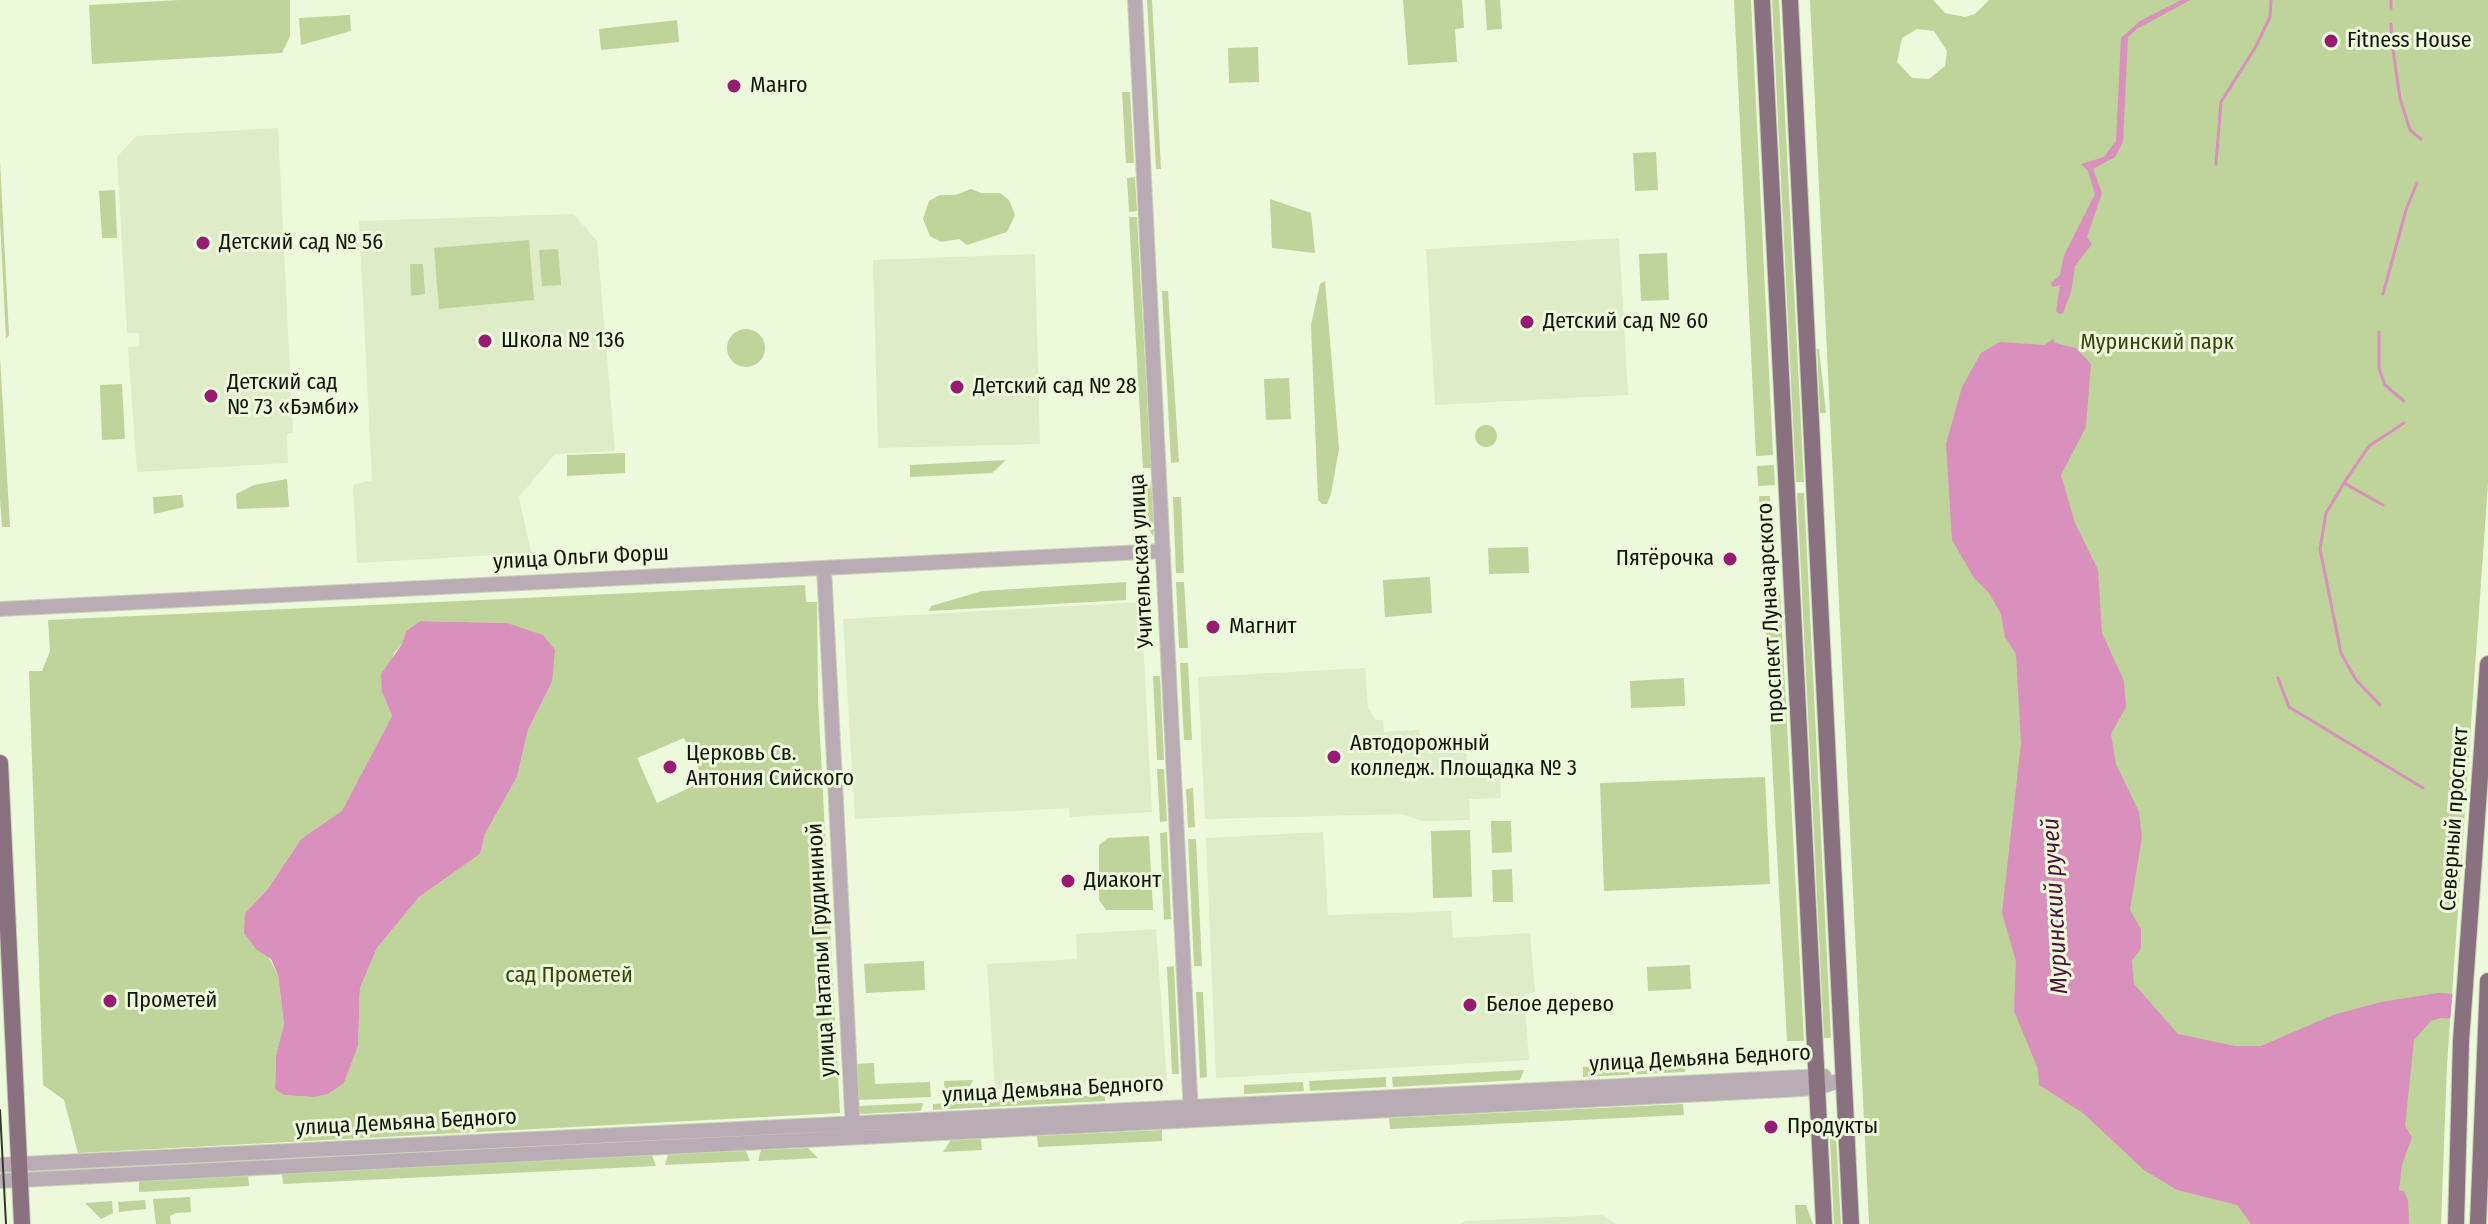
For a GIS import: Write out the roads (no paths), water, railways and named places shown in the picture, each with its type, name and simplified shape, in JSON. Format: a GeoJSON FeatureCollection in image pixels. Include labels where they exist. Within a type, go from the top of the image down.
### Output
{"type":"FeatureCollection","features":[{"type":"Feature","properties":{"kind":"main road","name":"проспект Луначарского"},"geometry":{"type":"LineString","coordinates":[[1762,0],[1824,1224]]}},
{"type":"Feature","properties":{"kind":"main road"},"geometry":{"type":"LineString","coordinates":[[1790,0],[1851,1224]]}},
{"type":"Feature","properties":{"kind":"main road","name":"Северный проспект"},"geometry":{"type":"LineString","coordinates":[[2456,1224],[2461,1041],[2488,664]]}},
{"type":"Feature","properties":{"kind":"main road"},"geometry":{"type":"LineString","coordinates":[[0,763],[22,1224]]}},
{"type":"Feature","properties":{"kind":"main road"},"geometry":{"type":"LineString","coordinates":[[2478,1224],[2483,1043],[2488,981]]}},
{"type":"Feature","properties":{"kind":"street","name":"Учительская улица"},"geometry":{"type":"LineString","coordinates":[[1135,0],[1190,1113]]}},
{"type":"Feature","properties":{"kind":"street","name":"улица Ольги Форш"},"geometry":{"type":"LineString","coordinates":[[0,609],[1163,551]]}},
{"type":"Feature","properties":{"kind":"street","name":"улица Натальи Грудининой"},"geometry":{"type":"LineString","coordinates":[[824,568],[853,1137]]}},
{"type":"Feature","properties":{"kind":"street","name":"улица Демьяна Бедного"},"geometry":{"type":"LineString","coordinates":[[0,1165],[19,1172],[853,1137],[1190,1113],[1844,1079]]}},
{"type":"Feature","properties":{"kind":"street","name":"улица Демьяна Бедного"},"geometry":{"type":"LineString","coordinates":[[0,1181],[19,1172],[852,1121],[1190,1113]]}},
{"type":"Feature","properties":{"kind":"water"},"geometry":{"type":"Polygon","coordinates":[[[2181,0],[2190,0],[2128,37],[2123,142],[2115,157],[2093,169],[2102,193],[2087,237],[2092,244],[2075,266],[2071,292],[2063,313],[2059,314],[2056,311],[2060,285],[2052,287],[2051,283],[2060,275],[2064,255],[2095,194],[2088,171],[2081,164],[2104,157],[2116,141],[2121,38],[2140,21],[2181,0]]]}},
{"type":"Feature","properties":{"kind":"water","name":"Муринский ручей"},"geometry":{"type":"Polygon","coordinates":[[[2053,339],[2055,343],[2076,348],[2091,364],[2086,427],[2061,475],[2075,523],[2098,570],[2102,633],[2124,681],[2126,707],[2111,734],[2116,764],[2139,812],[2142,837],[2130,910],[2141,929],[2141,948],[2132,961],[2134,984],[2178,1034],[2235,1046],[2261,1046],[2333,1015],[2381,1002],[2438,993],[2488,996],[2488,1021],[2441,1018],[2431,1021],[2414,1040],[2405,1126],[2412,1137],[2402,1165],[2399,1190],[2404,1191],[2408,1201],[2409,1224],[2251,1224],[2237,1205],[2177,1190],[2144,1170],[2083,1113],[2039,1085],[2038,1069],[2014,1011],[2016,961],[2002,913],[2021,743],[2016,654],[2005,637],[2001,614],[1989,593],[1974,578],[1952,540],[1946,444],[1962,387],[1981,353],[2000,342],[2045,345],[2053,339]]]}},
{"type":"Feature","properties":{"kind":"water"},"geometry":{"type":"Polygon","coordinates":[[[420,621],[507,623],[543,635],[555,650],[552,682],[528,730],[517,777],[485,834],[480,854],[419,897],[377,948],[360,988],[358,1046],[344,1083],[328,1094],[313,1097],[284,1095],[275,1089],[276,1055],[284,1024],[278,975],[271,959],[256,949],[244,933],[245,913],[267,890],[301,839],[342,811],[392,716],[382,692],[381,674],[402,644],[406,631],[420,621]]]}},
{"type":"Feature","properties":{"kind":"waterway"},"geometry":{"type":"LineString","coordinates":[[2216,164],[2221,102],[2255,48],[2270,17],[2271,0]]}},
{"type":"Feature","properties":{"kind":"waterway"},"geometry":{"type":"LineString","coordinates":[[2391,0],[2391,9]]}},
{"type":"Feature","properties":{"kind":"waterway"},"geometry":{"type":"LineString","coordinates":[[2391,24],[2392,45]]}},
{"type":"Feature","properties":{"kind":"waterway"},"geometry":{"type":"LineString","coordinates":[[2393,50],[2400,98],[2410,130],[2421,139]]}},
{"type":"Feature","properties":{"kind":"waterway"},"geometry":{"type":"LineString","coordinates":[[2383,294],[2406,210],[2417,183]]}},
{"type":"Feature","properties":{"kind":"waterway"},"geometry":{"type":"LineString","coordinates":[[2379,332],[2379,369],[2385,385],[2404,401]]}},
{"type":"Feature","properties":{"kind":"waterway"},"geometry":{"type":"LineString","coordinates":[[2380,705],[2356,680],[2341,653],[2320,549],[2326,513],[2344,483],[2369,446],[2404,423]]}},
{"type":"Feature","properties":{"kind":"waterway"},"geometry":{"type":"LineString","coordinates":[[2344,483],[2383,505]]}},
{"type":"Feature","properties":{"kind":"waterway"},"geometry":{"type":"LineString","coordinates":[[2278,678],[2289,707],[2423,788]]}},
{"type":"Feature","properties":{"kind":"tram line"},"geometry":{"type":"LineString","coordinates":[[0,1110],[6,1224]]}},
{"type":"Feature","properties":{"kind":"place","name":"Fitness House"},"geometry":{"type":"Point","coordinates":[2331,41]}},
{"type":"Feature","properties":{"kind":"place","name":"Манго"},"geometry":{"type":"Point","coordinates":[734,86]}},
{"type":"Feature","properties":{"kind":"place","name":"Детский сад № 56"},"geometry":{"type":"Point","coordinates":[203,243]}},
{"type":"Feature","properties":{"kind":"place","name":"Детский сад № 60"},"geometry":{"type":"Point","coordinates":[1527,322]}},
{"type":"Feature","properties":{"kind":"place","name":"Школа № 136"},"geometry":{"type":"Point","coordinates":[485,341]}},
{"type":"Feature","properties":{"kind":"place","name":"Детский сад № 28"},"geometry":{"type":"Point","coordinates":[957,387]}},
{"type":"Feature","properties":{"kind":"place","name":"Детский сад № 73 «Бэмби»"},"geometry":{"type":"Point","coordinates":[211,396]}},
{"type":"Feature","properties":{"kind":"place","name":"Пятёрочка"},"geometry":{"type":"Point","coordinates":[1730,559]}},
{"type":"Feature","properties":{"kind":"place","name":"Магнит"},"geometry":{"type":"Point","coordinates":[1213,627]}},
{"type":"Feature","properties":{"kind":"place","name":"Автодорожный колледж. Площадка № 3"},"geometry":{"type":"Point","coordinates":[1334,757]}},
{"type":"Feature","properties":{"kind":"place","name":"Церковь Св. Антония Сийского"},"geometry":{"type":"Point","coordinates":[670,767]}},
{"type":"Feature","properties":{"kind":"place","name":"Диаконт"},"geometry":{"type":"Point","coordinates":[1068,881]}},
{"type":"Feature","properties":{"kind":"place","name":"Прометей"},"geometry":{"type":"Point","coordinates":[110,1001]}},
{"type":"Feature","properties":{"kind":"place","name":"Белое дерево"},"geometry":{"type":"Point","coordinates":[1470,1005]}},
{"type":"Feature","properties":{"kind":"place","name":"Продукты"},"geometry":{"type":"Point","coordinates":[1771,1127]}},
{"type":"Feature","properties":{"kind":"park label","name":"Муринский парк"},"geometry":{"type":"Point","coordinates":[2157,343]}},
{"type":"Feature","properties":{"kind":"park label","name":"сад Прометей"},"geometry":{"type":"Point","coordinates":[569,976]}}]}
